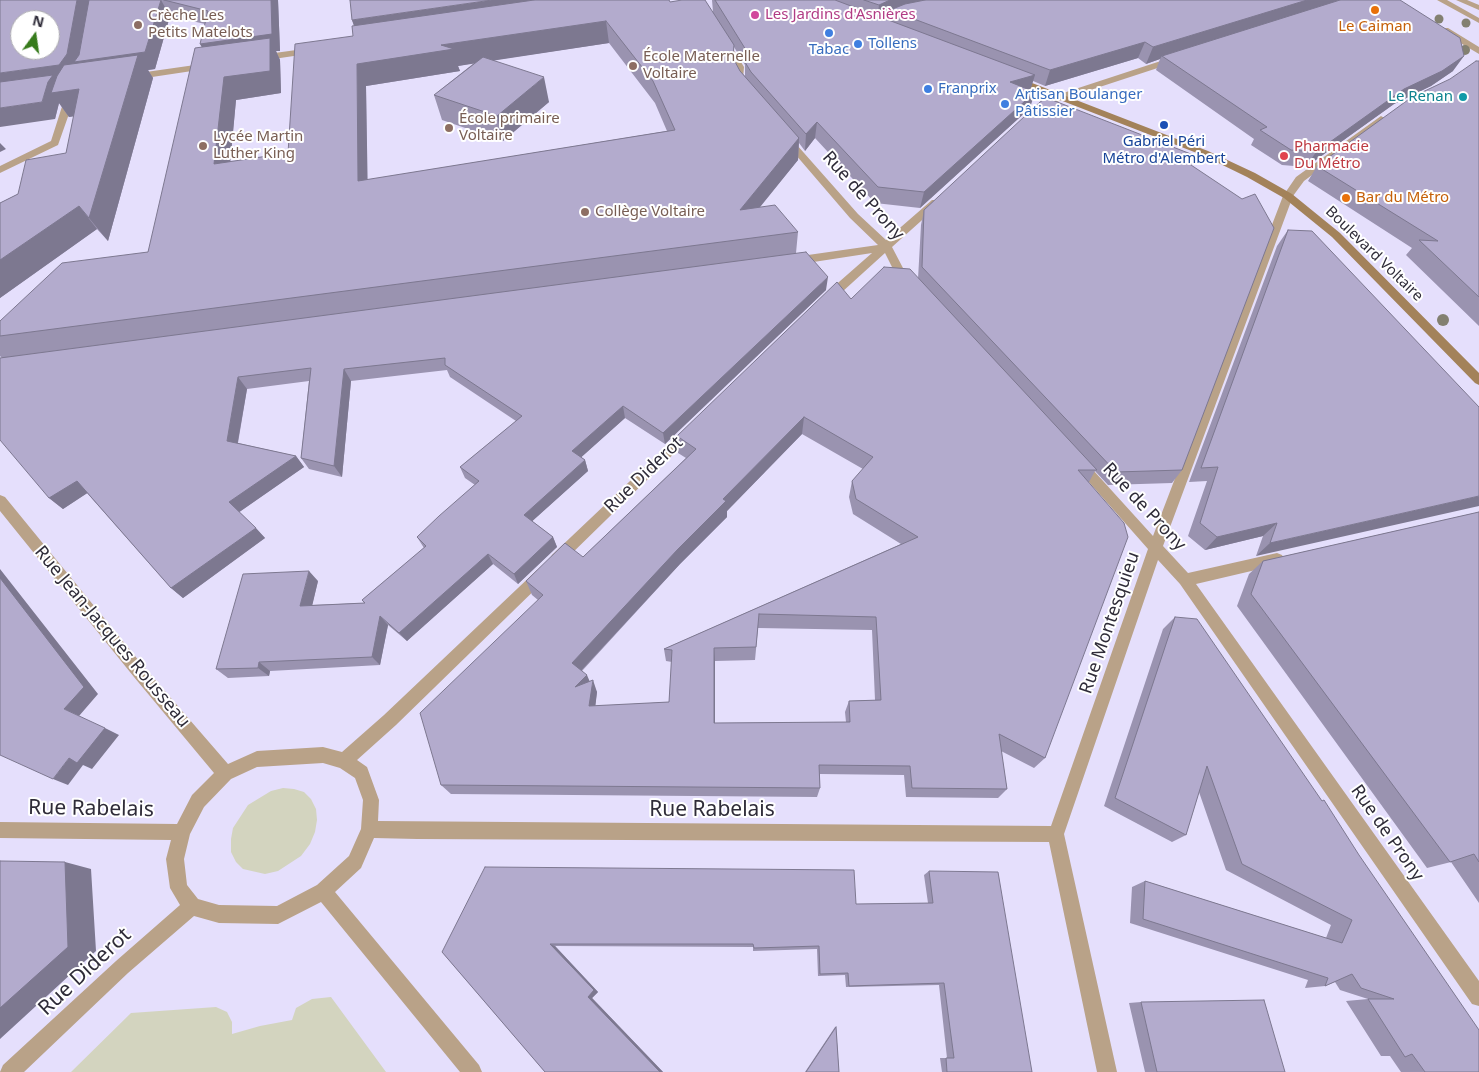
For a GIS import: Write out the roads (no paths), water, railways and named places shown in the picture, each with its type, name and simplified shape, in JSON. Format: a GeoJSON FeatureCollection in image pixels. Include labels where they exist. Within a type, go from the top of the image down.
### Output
{"type":"FeatureCollection","features":[{"type":"Feature","properties":{"kind":"main road","name":"Boulevard Voltaire"},"geometry":{"type":"LineString","coordinates":[[1004,75],[1212,156],[1252,174],[1288,196],[1336,235],[1479,380]]}},
{"type":"Feature","properties":{"kind":"street"},"geometry":{"type":"LineString","coordinates":[[1441,0],[1479,21]]}},
{"type":"Feature","properties":{"kind":"street"},"geometry":{"type":"LineString","coordinates":[[1460,0],[1479,8]]}},
{"type":"Feature","properties":{"kind":"street"},"geometry":{"type":"LineString","coordinates":[[1436,24],[1479,51]]}},
{"type":"Feature","properties":{"kind":"street"},"geometry":{"type":"LineString","coordinates":[[720,35],[740,67],[739,79],[751,97]]}},
{"type":"Feature","properties":{"kind":"street"},"geometry":{"type":"LineString","coordinates":[[249,60],[316,50]]}},
{"type":"Feature","properties":{"kind":"street"},"geometry":{"type":"LineString","coordinates":[[1024,120],[1044,104],[1060,97],[1185,57]]}},
{"type":"Feature","properties":{"kind":"street"},"geometry":{"type":"LineString","coordinates":[[126,78],[220,64]]}},
{"type":"Feature","properties":{"kind":"street"},"geometry":{"type":"LineString","coordinates":[[0,170],[55,143],[71,86]]}},
{"type":"Feature","properties":{"kind":"street","name":"Rue Montesquieu"},"geometry":{"type":"LineString","coordinates":[[1056,834],[1156,547],[1288,196],[1300,178],[1390,113]]}},
{"type":"Feature","properties":{"kind":"street","name":"Rue de Prony"},"geometry":{"type":"LineString","coordinates":[[777,127],[854,216],[887,247],[899,270],[920,292]]}},
{"type":"Feature","properties":{"kind":"street"},"geometry":{"type":"LineString","coordinates":[[816,309],[944,194]]}},
{"type":"Feature","properties":{"kind":"street"},"geometry":{"type":"LineString","coordinates":[[778,263],[887,247]]}},
{"type":"Feature","properties":{"kind":"street","name":"Rue Diderot"},"geometry":{"type":"LineString","coordinates":[[344,761],[390,720],[702,419]]}},
{"type":"Feature","properties":{"kind":"street","name":"Rue de Prony"},"geometry":{"type":"LineString","coordinates":[[1068,452],[1185,580],[1479,996]]}},
{"type":"Feature","properties":{"kind":"street","name":"Rue Jean-Jacques Rousseau"},"geometry":{"type":"LineString","coordinates":[[0,501],[139,672],[225,773]]}},
{"type":"Feature","properties":{"kind":"street"},"geometry":{"type":"LineString","coordinates":[[1185,580],[1290,556]]}},
{"type":"Feature","properties":{"kind":"street"},"geometry":{"type":"LineString","coordinates":[[323,755],[344,761],[361,773],[371,800],[369,829],[355,862],[323,891],[278,915],[220,914],[192,906],[179,888],[175,860],[182,832],[198,800],[225,773],[257,759],[323,755]]}},
{"type":"Feature","properties":{"kind":"street","name":"Rue Rabelais"},"geometry":{"type":"LineString","coordinates":[[369,829],[437,831],[1056,834]]}},
{"type":"Feature","properties":{"kind":"street","name":"Rue Rabelais"},"geometry":{"type":"LineString","coordinates":[[0,830],[182,832]]}},
{"type":"Feature","properties":{"kind":"street"},"geometry":{"type":"LineString","coordinates":[[1056,834],[1106,1072]]}},
{"type":"Feature","properties":{"kind":"street"},"geometry":{"type":"LineString","coordinates":[[323,891],[472,1072]]}},
{"type":"Feature","properties":{"kind":"street","name":"Rue Diderot"},"geometry":{"type":"LineString","coordinates":[[10,1072],[122,967],[192,906]]}},
{"type":"Feature","properties":{"kind":"place","name":"Le Caiman"},"geometry":{"type":"Point","coordinates":[1375,10]}},
{"type":"Feature","properties":{"kind":"place","name":"Les Jardins d'Asnières"},"geometry":{"type":"Point","coordinates":[755,15]}},
{"type":"Feature","properties":{"kind":"place","name":"Crèche Les Petits Matelots"},"geometry":{"type":"Point","coordinates":[138,25]}},
{"type":"Feature","properties":{"kind":"place","name":"Tabac"},"geometry":{"type":"Point","coordinates":[829,33]}},
{"type":"Feature","properties":{"kind":"place","name":"Tollens"},"geometry":{"type":"Point","coordinates":[858,44]}},
{"type":"Feature","properties":{"kind":"place","name":"École Maternelle Voltaire"},"geometry":{"type":"Point","coordinates":[633,66]}},
{"type":"Feature","properties":{"kind":"place","name":"Franprix"},"geometry":{"type":"Point","coordinates":[928,89]}},
{"type":"Feature","properties":{"kind":"place","name":"Le Renan"},"geometry":{"type":"Point","coordinates":[1463,97]}},
{"type":"Feature","properties":{"kind":"place","name":"Artisan Boulanger Pâtissier"},"geometry":{"type":"Point","coordinates":[1005,104]}},
{"type":"Feature","properties":{"kind":"place","name":"Gabriel Péri Métro d'Alembert"},"geometry":{"type":"Point","coordinates":[1164,125]}},
{"type":"Feature","properties":{"kind":"place","name":"École primaire Voltaire"},"geometry":{"type":"Point","coordinates":[449,128]}},
{"type":"Feature","properties":{"kind":"place","name":"Lycée Martin Luther King"},"geometry":{"type":"Point","coordinates":[203,146]}},
{"type":"Feature","properties":{"kind":"place","name":"Pharmacie Du Métro"},"geometry":{"type":"Point","coordinates":[1284,156]}},
{"type":"Feature","properties":{"kind":"place","name":"Bar du Métro"},"geometry":{"type":"Point","coordinates":[1346,198]}},
{"type":"Feature","properties":{"kind":"place","name":"Collège Voltaire"},"geometry":{"type":"Point","coordinates":[585,212]}}]}
